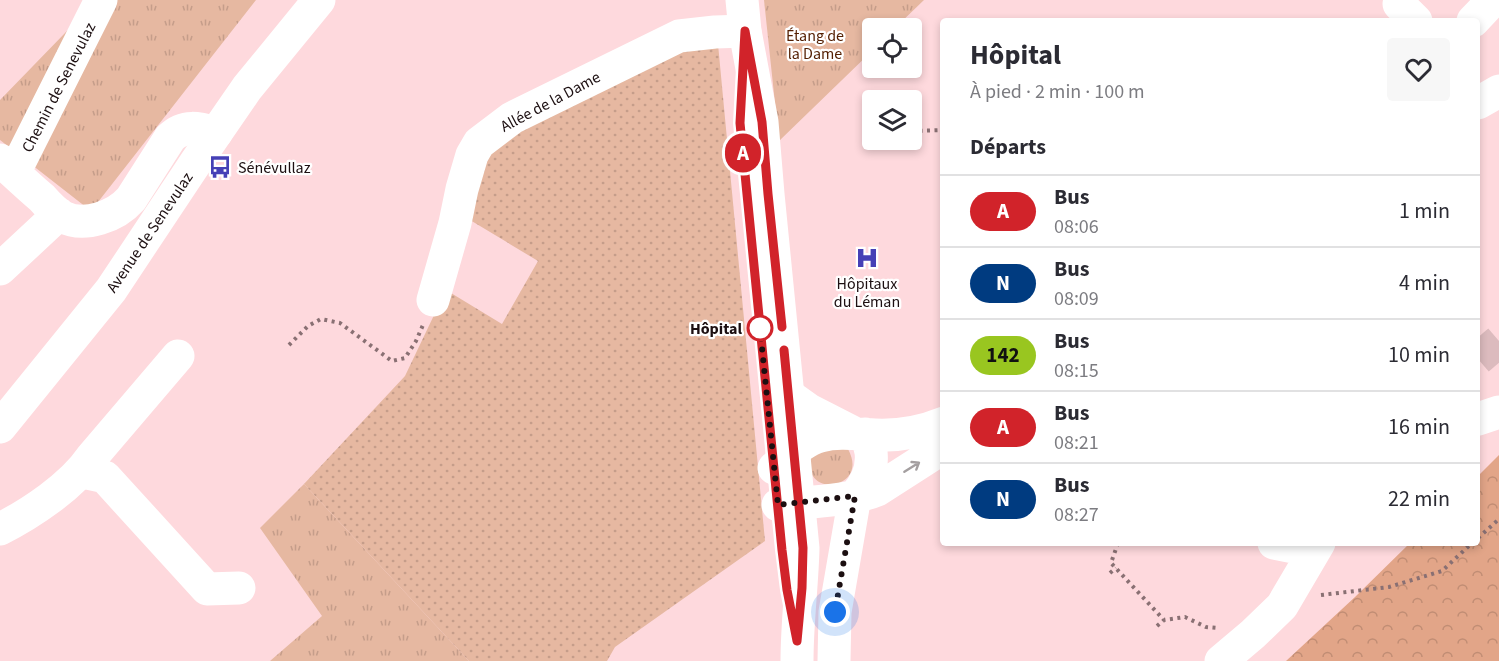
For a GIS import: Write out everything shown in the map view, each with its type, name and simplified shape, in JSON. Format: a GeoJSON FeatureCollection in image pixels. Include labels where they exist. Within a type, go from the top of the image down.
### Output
{"type":"FeatureCollection","features":[{"type":"Feature","properties":{"kind":"main road","name":"Chemin de Senevulaz"},"geometry":{"type":"LineString","coordinates":[[59,214],[7,167],[101,0]]}},
{"type":"Feature","properties":{"kind":"main road","name":"Avenue de Senevulaz"},"geometry":{"type":"LineString","coordinates":[[0,427],[111,290],[216,132],[248,88],[319,0]]}},
{"type":"Feature","properties":{"kind":"main road"},"geometry":{"type":"LineString","coordinates":[[1476,18],[1494,0],[1499,5]]}},
{"type":"Feature","properties":{"kind":"main road"},"geometry":{"type":"LineString","coordinates":[[743,15],[762,122],[788,395],[784,460]]}},
{"type":"Feature","properties":{"kind":"main road"},"geometry":{"type":"LineString","coordinates":[[743,15],[740,123],[784,460],[788,504],[787,590],[797,651]]}},
{"type":"Feature","properties":{"kind":"main road","name":"Allée de la Dame"},"geometry":{"type":"LineString","coordinates":[[433,300],[455,223],[462,189],[472,155],[479,143],[512,118],[679,36],[715,32],[743,15]]}},
{"type":"Feature","properties":{"kind":"main road"},"geometry":{"type":"LineString","coordinates":[[1480,102],[1499,91]]}},
{"type":"Feature","properties":{"kind":"main road"},"geometry":{"type":"LineString","coordinates":[[0,269],[59,214],[82,221],[97,219],[125,206],[174,134],[191,128],[216,132]]}},
{"type":"Feature","properties":{"kind":"main road","name":"Avenue de Senevulaz"},"geometry":{"type":"LineString","coordinates":[[0,410],[63,348]]}},
{"type":"Feature","properties":{"kind":"main road"},"geometry":{"type":"LineString","coordinates":[[0,529],[31,512],[82,472],[91,458],[178,356]]}},
{"type":"Feature","properties":{"kind":"main road"},"geometry":{"type":"LineString","coordinates":[[788,395],[809,410],[858,433],[871,452],[869,471],[864,486],[855,496],[834,622],[834,661]]}},
{"type":"Feature","properties":{"kind":"main road"},"geometry":{"type":"LineString","coordinates":[[1480,418],[1499,412]]}},
{"type":"Feature","properties":{"kind":"main road"},"geometry":{"type":"LineString","coordinates":[[784,460],[809,440],[820,436],[858,433],[904,434],[940,424]]}},
{"type":"Feature","properties":{"kind":"main road"},"geometry":{"type":"LineString","coordinates":[[788,504],[855,496],[878,489],[940,450]]}},
{"type":"Feature","properties":{"kind":"main road"},"geometry":{"type":"LineString","coordinates":[[82,472],[105,477],[207,589],[239,588]]}},
{"type":"Feature","properties":{"kind":"main road"},"geometry":{"type":"LineString","coordinates":[[1221,661],[1282,606],[1316,547]]}},
{"type":"Feature","properties":{"kind":"path"},"geometry":{"type":"LineString","coordinates":[[922,131],[940,130]]}},
{"type":"Feature","properties":{"kind":"path"},"geometry":{"type":"LineString","coordinates":[[289,345],[308,326],[321,320],[340,322],[392,361],[405,358],[416,341],[433,300]]}},
{"type":"Feature","properties":{"kind":"path"},"geometry":{"type":"LineString","coordinates":[[1480,536],[1499,519]]}},
{"type":"Feature","properties":{"kind":"path"},"geometry":{"type":"LineString","coordinates":[[1117,546],[1111,563],[1164,620]]}},
{"type":"Feature","properties":{"kind":"path"},"geometry":{"type":"LineString","coordinates":[[1282,606],[1312,596],[1389,587],[1442,571],[1470,546]]}},
{"type":"Feature","properties":{"kind":"path"},"geometry":{"type":"LineString","coordinates":[[1110,573],[1116,568]]}},
{"type":"Feature","properties":{"kind":"path"},"geometry":{"type":"LineString","coordinates":[[1157,626],[1164,620],[1185,617],[1206,627],[1253,634]]}},
{"type":"Feature","properties":{"kind":"green space"},"geometry":{"type":"Polygon","coordinates":[[[97,0],[256,0],[91,211],[0,140],[0,100],[97,0]]]}},
{"type":"Feature","properties":{"kind":"green space","name":"Étang de la Dame"},"geometry":{"type":"Polygon","coordinates":[[[764,0],[924,0],[905,18],[862,18],[862,61],[779,141],[764,0]]]}},
{"type":"Feature","properties":{"kind":"green space"},"geometry":{"type":"Polygon","coordinates":[[[718,44],[765,541],[615,647],[607,661],[469,661],[304,484],[405,376],[446,290],[502,324],[538,261],[465,217],[478,165],[501,137],[688,46],[718,44]]]}},
{"type":"Feature","properties":{"kind":"green space"},"geometry":{"type":"Polygon","coordinates":[[[816,447],[848,449],[852,462],[851,472],[845,479],[837,484],[828,484],[819,482],[812,475],[810,462],[816,447]]]}},
{"type":"Feature","properties":{"kind":"green space"},"geometry":{"type":"Polygon","coordinates":[[[1499,455],[1499,661],[1286,661],[1407,546],[1480,546],[1480,474],[1499,455]]]}},
{"type":"Feature","properties":{"kind":"green space"},"geometry":{"type":"Polygon","coordinates":[[[304,484],[469,661],[270,661],[322,616],[260,528],[304,484]]]}},
{"type":"Feature","properties":{"kind":"tunnel"},"geometry":{"type":"LineString","coordinates":[[1480,357],[1499,341]]}},
{"type":"Feature","properties":{"kind":"bus line","name":"A"},"geometry":{"type":"LineString","coordinates":[[782,327],[762,122],[745,31],[740,123],[782,550],[797,641],[803,548],[784,350]]}},
{"type":"Feature","properties":{"kind":"place","name":"Sénévullaz"},"geometry":{"type":"Point","coordinates":[220,167]}},
{"type":"Feature","properties":{"kind":"place","name":"Hôpitaux du Léman"},"geometry":{"type":"Point","coordinates":[867,258]}},
{"type":"Feature","properties":{"kind":"place","name":"Hôpital"},"geometry":{"type":"Point","coordinates":[760,328]}},
{"type":"Feature","properties":{"kind":"route"},"geometry":{"type":"LineString","coordinates":[[760,328],[778,505],[855,496],[835,612]]}}]}
